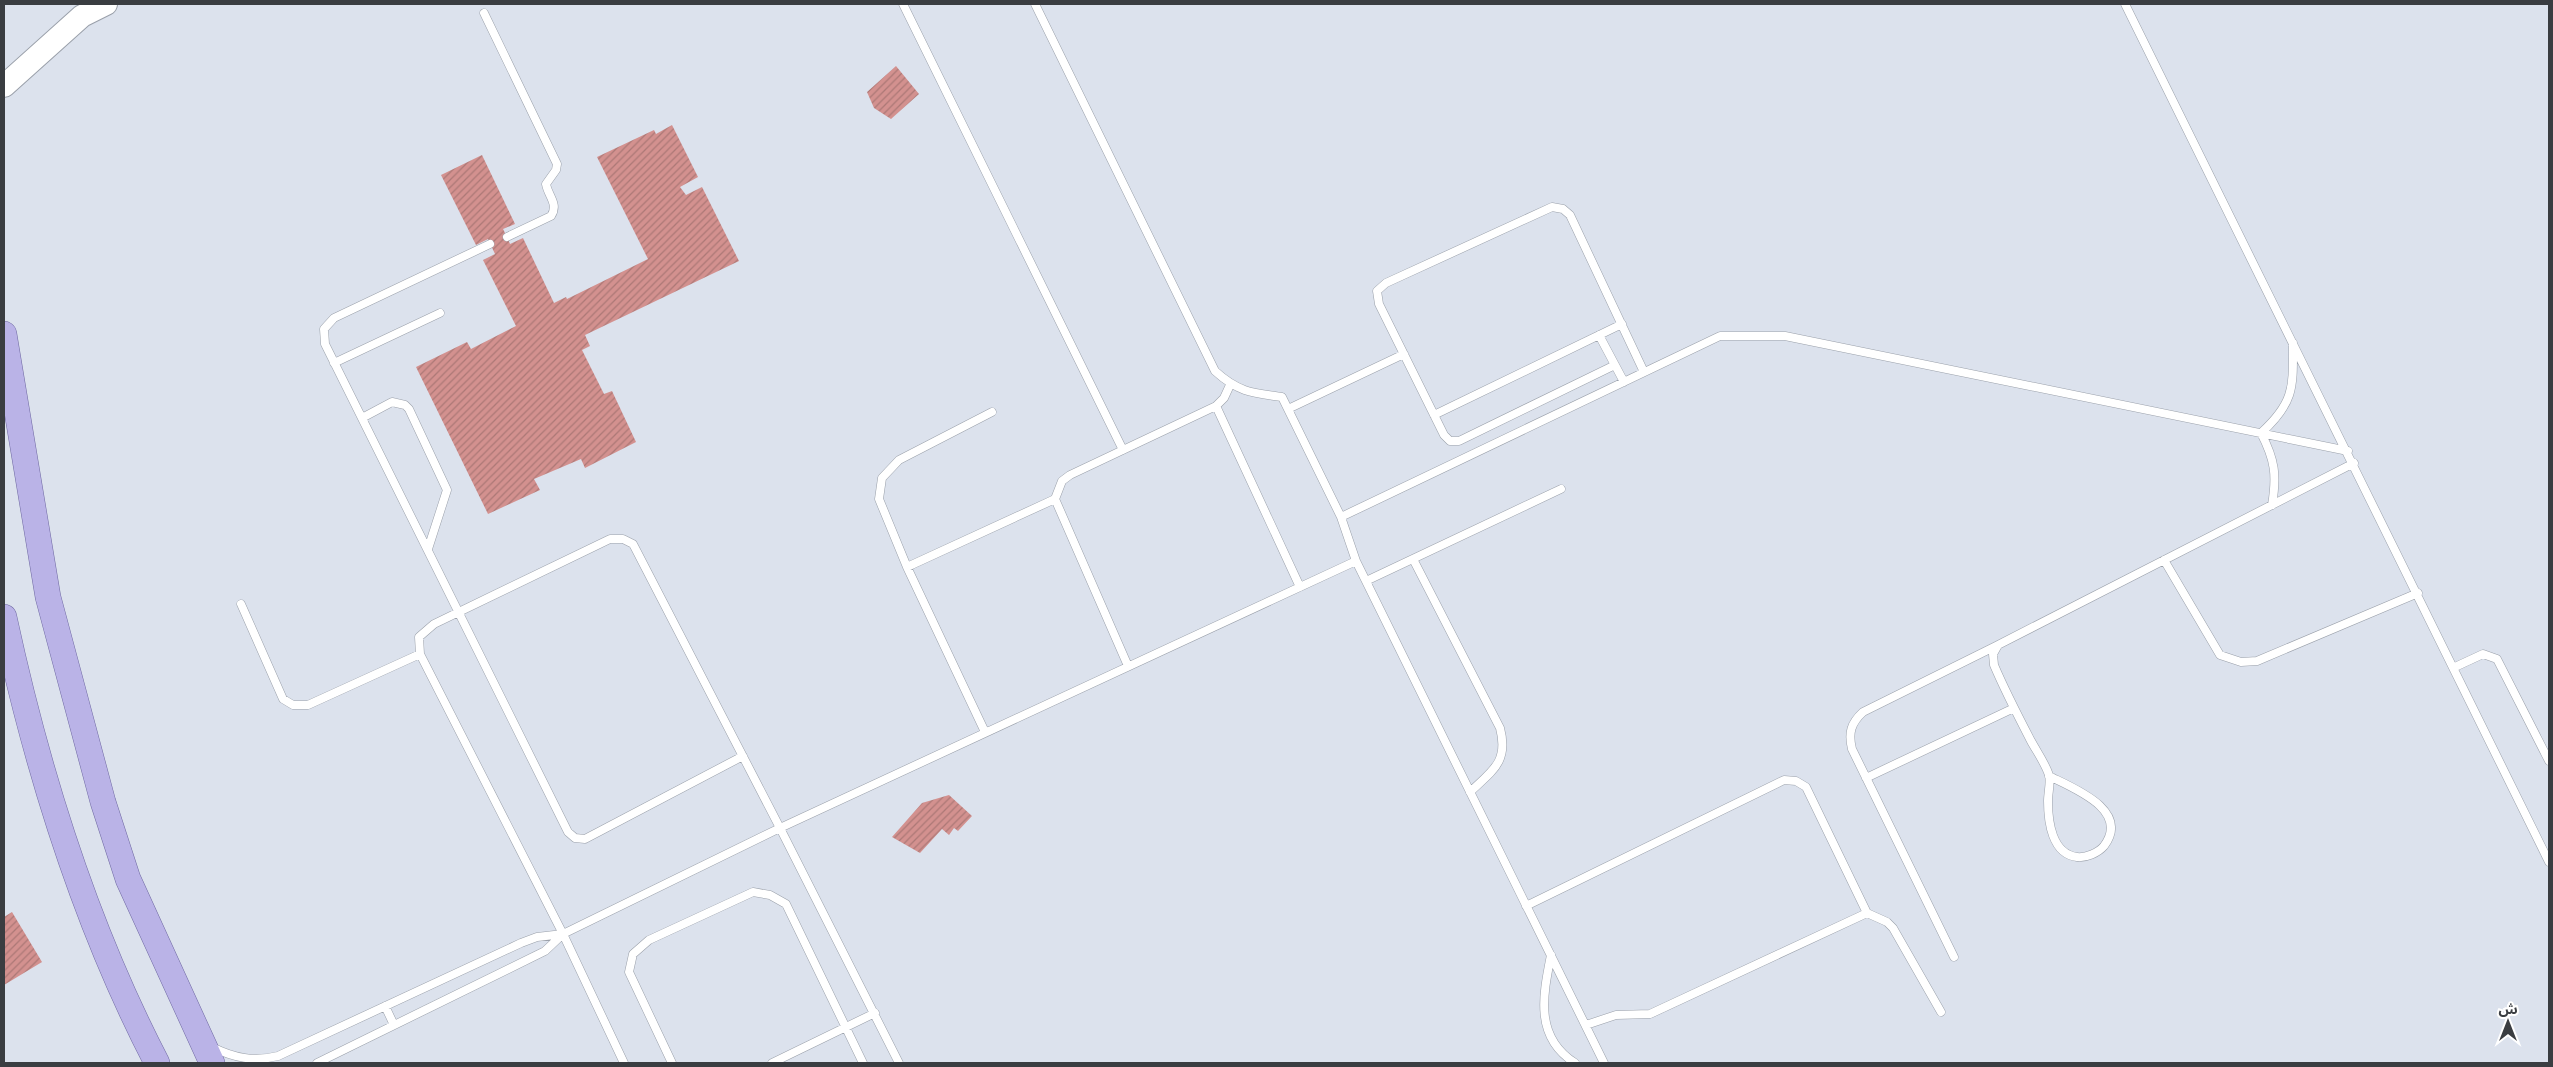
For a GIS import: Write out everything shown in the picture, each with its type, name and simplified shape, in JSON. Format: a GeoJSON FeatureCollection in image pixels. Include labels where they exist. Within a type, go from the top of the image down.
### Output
{"type":"FeatureCollection","features":[{"type":"Feature","properties":{"kind":"main road"},"geometry":{"type":"LineString","coordinates":[[4,86],[82,16],[106,4]]}},
{"type":"Feature","properties":{"kind":"main road"},"geometry":{"type":"LineString","coordinates":[[4,65],[4,72]]}},
{"type":"Feature","properties":{"kind":"main road"},"geometry":{"type":"LineString","coordinates":[[4,334],[43,571],[79,717],[128,879],[212,1063]]}},
{"type":"Feature","properties":{"kind":"main road"},"geometry":{"type":"LineString","coordinates":[[4,617],[18,681],[51,803],[88,909],[140,1032],[157,1063]]}},
{"type":"Feature","properties":{"kind":"lane"},"geometry":{"type":"LineString","coordinates":[[903,4],[1123,450]]}},
{"type":"Feature","properties":{"kind":"lane"},"geometry":{"type":"LineString","coordinates":[[1035,4],[1215,371],[1230,385],[1252,393],[1282,397],[1341,517],[1356,561],[1604,1063]]}},
{"type":"Feature","properties":{"kind":"lane"},"geometry":{"type":"LineString","coordinates":[[2125,4],[2348,451],[2549,862]]}},
{"type":"Feature","properties":{"kind":"lane"},"geometry":{"type":"LineString","coordinates":[[484,13],[557,164],[556,170],[546,184],[554,201],[554,212],[551,216],[507,237]]}},
{"type":"Feature","properties":{"kind":"lane"},"geometry":{"type":"LineString","coordinates":[[1615,365],[1459,441],[1450,441],[1444,436],[1379,304],[1378,291],[1386,283],[1552,207],[1563,209],[1570,214],[1644,372]]}},
{"type":"Feature","properties":{"kind":"lane"},"geometry":{"type":"LineString","coordinates":[[490,244],[328,322],[323,337],[334,363],[568,832],[575,838],[585,839],[743,756]]}},
{"type":"Feature","properties":{"kind":"lane"},"geometry":{"type":"LineString","coordinates":[[334,363],[440,313]]}},
{"type":"Feature","properties":{"kind":"lane"},"geometry":{"type":"LineString","coordinates":[[1434,414],[1622,324]]}},
{"type":"Feature","properties":{"kind":"lane"},"geometry":{"type":"LineString","coordinates":[[1599,335],[1624,382]]}},
{"type":"Feature","properties":{"kind":"lane"},"geometry":{"type":"LineString","coordinates":[[1341,517],[1720,336],[1785,336],[2348,451]]}},
{"type":"Feature","properties":{"kind":"lane"},"geometry":{"type":"LineString","coordinates":[[2261,433],[2279,417],[2290,397],[2293,341]]}},
{"type":"Feature","properties":{"kind":"lane"},"geometry":{"type":"LineString","coordinates":[[1288,409],[1404,354]]}},
{"type":"Feature","properties":{"kind":"lane"},"geometry":{"type":"LineString","coordinates":[[907,566],[1054,499],[1062,481],[1070,475],[1216,406],[1224,398],[1230,385]]}},
{"type":"Feature","properties":{"kind":"lane"},"geometry":{"type":"LineString","coordinates":[[362,418],[392,402],[404,405],[409,409],[447,490],[428,549]]}},
{"type":"Feature","properties":{"kind":"lane"},"geometry":{"type":"LineString","coordinates":[[1216,406],[1300,586]]}},
{"type":"Feature","properties":{"kind":"lane"},"geometry":{"type":"LineString","coordinates":[[985,732],[907,566],[879,499],[882,478],[899,460],[992,412]]}},
{"type":"Feature","properties":{"kind":"lane"},"geometry":{"type":"LineString","coordinates":[[2261,433],[2272,454],[2275,471],[2272,505]]}},
{"type":"Feature","properties":{"kind":"lane"},"geometry":{"type":"LineString","coordinates":[[1954,957],[1866,778],[1850,740],[1851,728],[1855,720],[1864,712],[2354,464]]}},
{"type":"Feature","properties":{"kind":"lane"},"geometry":{"type":"LineString","coordinates":[[1366,581],[1561,489]]}},
{"type":"Feature","properties":{"kind":"lane"},"geometry":{"type":"LineString","coordinates":[[1054,499],[1128,666]]}},
{"type":"Feature","properties":{"kind":"lane"},"geometry":{"type":"LineString","coordinates":[[624,1063],[563,934],[420,654],[419,637],[434,624],[610,539],[623,539],[633,544],[899,1063]]}},
{"type":"Feature","properties":{"kind":"lane"},"geometry":{"type":"LineString","coordinates":[[1413,559],[1500,728],[1503,738],[1498,765],[1470,792]]}},
{"type":"Feature","properties":{"kind":"lane"},"geometry":{"type":"LineString","coordinates":[[2164,560],[2220,655],[2241,662],[2257,661],[2418,593]]}},
{"type":"Feature","properties":{"kind":"lane"},"geometry":{"type":"LineString","coordinates":[[317,1063],[544,951],[563,934],[780,828],[1356,561]]}},
{"type":"Feature","properties":{"kind":"lane"},"geometry":{"type":"LineString","coordinates":[[241,604],[283,699],[293,705],[308,705],[420,654]]}},
{"type":"Feature","properties":{"kind":"lane"},"geometry":{"type":"LineString","coordinates":[[1998,645],[1993,654],[1994,665],[2014,708],[2050,776],[2049,813],[2056,844],[2062,852],[2079,858],[2092,855],[2102,848],[2107,840],[2109,831],[2108,820],[2103,808],[2095,800],[2050,776]]}},
{"type":"Feature","properties":{"kind":"lane"},"geometry":{"type":"LineString","coordinates":[[2454,667],[2483,654],[2497,659],[2549,761]]}},
{"type":"Feature","properties":{"kind":"lane"},"geometry":{"type":"LineString","coordinates":[[1866,778],[2014,708]]}},
{"type":"Feature","properties":{"kind":"lane"},"geometry":{"type":"LineString","coordinates":[[1526,906],[1784,780],[1796,781],[1806,786],[1868,913],[1888,922],[1893,928],[1941,1012]]}},
{"type":"Feature","properties":{"kind":"lane"},"geometry":{"type":"LineString","coordinates":[[672,1063],[630,972],[633,954],[649,940],[753,892],[770,895],[786,904],[863,1063]]}},
{"type":"Feature","properties":{"kind":"lane"},"geometry":{"type":"LineString","coordinates":[[1586,1025],[1616,1014],[1650,1014],[1868,913]]}},
{"type":"Feature","properties":{"kind":"lane"},"geometry":{"type":"LineString","coordinates":[[202,1041],[238,1058],[276,1060],[385,1006],[529,940],[563,934]]}},
{"type":"Feature","properties":{"kind":"lane"},"geometry":{"type":"LineString","coordinates":[[1551,955],[1543,996],[1543,1014],[1547,1031],[1556,1046],[1575,1063]]}},
{"type":"Feature","properties":{"kind":"lane"},"geometry":{"type":"LineString","coordinates":[[385,1006],[394,1024]]}},
{"type":"Feature","properties":{"kind":"lane"},"geometry":{"type":"LineString","coordinates":[[772,1063],[875,1013]]}},
{"type":"Feature","properties":{"kind":"building"},"geometry":{"type":"Polygon","coordinates":[[[896,66],[919,94],[891,119],[874,108],[867,92],[896,66]]]}},
{"type":"Feature","properties":{"kind":"building"},"geometry":{"type":"Polygon","coordinates":[[[672,125],[698,177],[680,187],[686,195],[702,187],[739,261],[585,335],[590,346],[582,350],[604,394],[612,391],[636,442],[585,468],[581,459],[534,479],[540,490],[488,514],[416,367],[467,342],[471,349],[516,326],[483,260],[495,254],[488,239],[476,245],[441,175],[482,155],[515,224],[503,229],[510,244],[523,238],[554,303],[566,297],[567,299],[648,259],[597,157],[654,130],[656,134],[672,125]]]}},
{"type":"Feature","properties":{"kind":"building"},"geometry":{"type":"Polygon","coordinates":[[[949,795],[972,816],[958,831],[954,828],[949,835],[942,829],[920,853],[892,837],[922,803],[949,795]]]}},
{"type":"Feature","properties":{"kind":"building"},"geometry":{"type":"Polygon","coordinates":[[[12,912],[42,962],[4,985],[4,917],[12,912]]]}}]}
